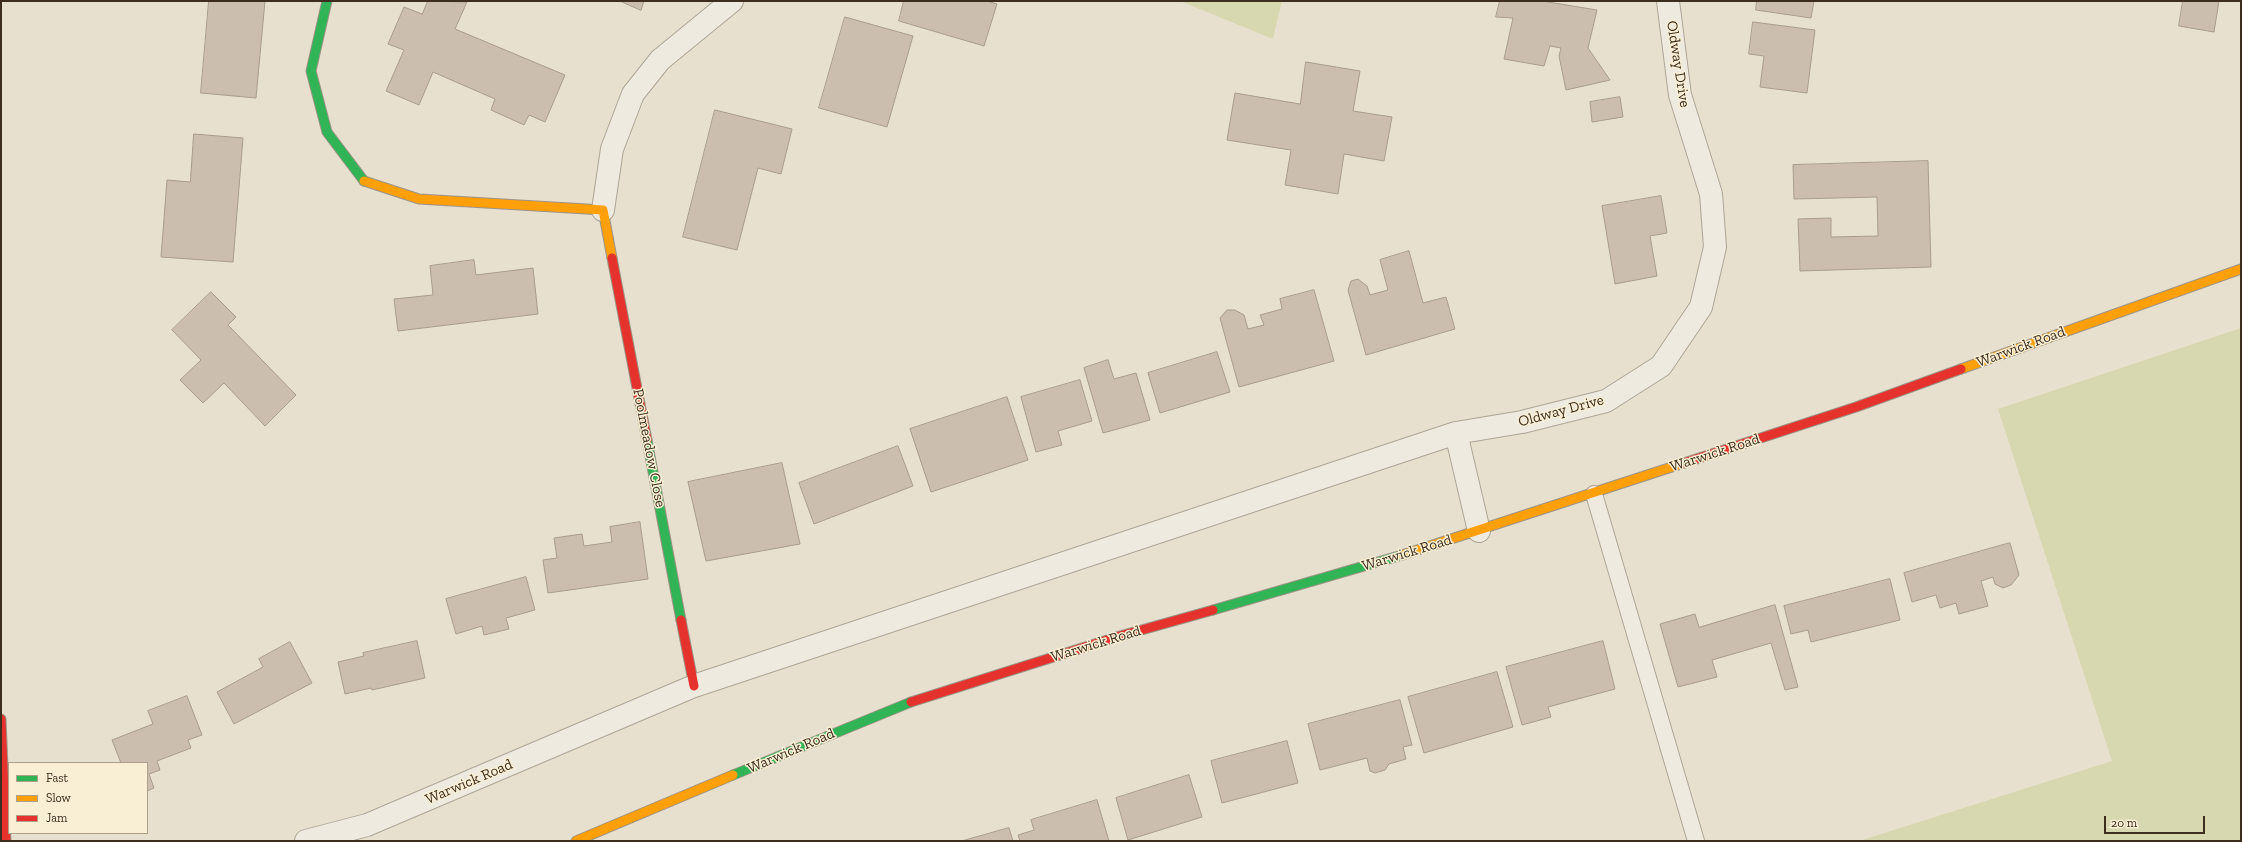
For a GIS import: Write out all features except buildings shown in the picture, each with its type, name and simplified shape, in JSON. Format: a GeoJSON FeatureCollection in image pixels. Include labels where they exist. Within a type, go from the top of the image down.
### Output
{"type":"FeatureCollection","features":[{"type":"Feature","properties":{"kind":"main road"},"geometry":{"type":"LineString","coordinates":[[327,1],[312,71],[327,132],[366,182],[419,199],[603,210]]}},
{"type":"Feature","properties":{"kind":"main road","name":"Poolmeadow Close"},"geometry":{"type":"LineString","coordinates":[[603,210],[694,686]]}},
{"type":"Feature","properties":{"kind":"main road","name":"Warwick Road"},"geometry":{"type":"LineString","coordinates":[[576,841],[900,705],[1120,636],[1333,576],[1594,494],[1856,407],[2209,278],[2241,269]]}},
{"type":"Feature","properties":{"kind":"main road"},"geometry":{"type":"LineString","coordinates":[[1,718],[6,841]]}},
{"type":"Feature","properties":{"kind":"street","name":"Poolmeadow Close"},"geometry":{"type":"LineString","coordinates":[[603,210],[612,149],[633,94],[660,60],[732,1]]}},
{"type":"Feature","properties":{"kind":"street","name":"Oldway Drive"},"geometry":{"type":"LineString","coordinates":[[1456,433],[1522,422],[1606,400],[1661,366],[1701,307],[1715,247],[1712,194],[1680,95],[1668,1]]}},
{"type":"Feature","properties":{"kind":"street"},"geometry":{"type":"LineString","coordinates":[[1456,433],[1479,531]]}},
{"type":"Feature","properties":{"kind":"street","name":"Warwick Road"},"geometry":{"type":"LineString","coordinates":[[306,841],[370,833],[694,686],[1456,433]]}},
{"type":"Feature","properties":{"kind":"lane"},"geometry":{"type":"LineString","coordinates":[[1594,494],[1696,841]]}},
{"type":"Feature","properties":{"kind":"green space"},"geometry":{"type":"Polygon","coordinates":[[[1180,1],[1282,1],[1273,39],[1180,1]]]}},
{"type":"Feature","properties":{"kind":"green space"},"geometry":{"type":"Polygon","coordinates":[[[2241,328],[2241,841],[1859,841],[2112,761],[1998,409],[2241,328]]]}},
{"type":"Feature","properties":{"kind":"traffic: fast"},"geometry":{"type":"LineString","coordinates":[[327,1],[311,71],[327,132],[364,181]]}},
{"type":"Feature","properties":{"kind":"traffic: fast"},"geometry":{"type":"LineString","coordinates":[[647,440],[681,620]]}},
{"type":"Feature","properties":{"kind":"traffic: fast"},"geometry":{"type":"LineString","coordinates":[[1213,610],[1402,555]]}},
{"type":"Feature","properties":{"kind":"traffic: fast"},"geometry":{"type":"LineString","coordinates":[[733,775],[911,702]]}},
{"type":"Feature","properties":{"kind":"traffic: slow"},"geometry":{"type":"LineString","coordinates":[[364,181],[419,199],[603,210],[612,258]]}},
{"type":"Feature","properties":{"kind":"traffic: slow"},"geometry":{"type":"LineString","coordinates":[[1961,369],[2241,269]]}},
{"type":"Feature","properties":{"kind":"traffic: slow"},"geometry":{"type":"LineString","coordinates":[[1402,555],[1681,464]]}},
{"type":"Feature","properties":{"kind":"traffic: slow"},"geometry":{"type":"LineString","coordinates":[[576,841],[733,775]]}},
{"type":"Feature","properties":{"kind":"traffic: jam"},"geometry":{"type":"LineString","coordinates":[[612,258],[647,440]]}},
{"type":"Feature","properties":{"kind":"traffic: jam"},"geometry":{"type":"LineString","coordinates":[[1681,464],[1856,407],[1961,369]]}},
{"type":"Feature","properties":{"kind":"traffic: jam"},"geometry":{"type":"LineString","coordinates":[[911,702],[1120,636],[1213,610]]}},
{"type":"Feature","properties":{"kind":"traffic: jam"},"geometry":{"type":"LineString","coordinates":[[681,620],[694,686]]}},
{"type":"Feature","properties":{"kind":"traffic: jam"},"geometry":{"type":"LineString","coordinates":[[1,719],[6,841]]}}]}
